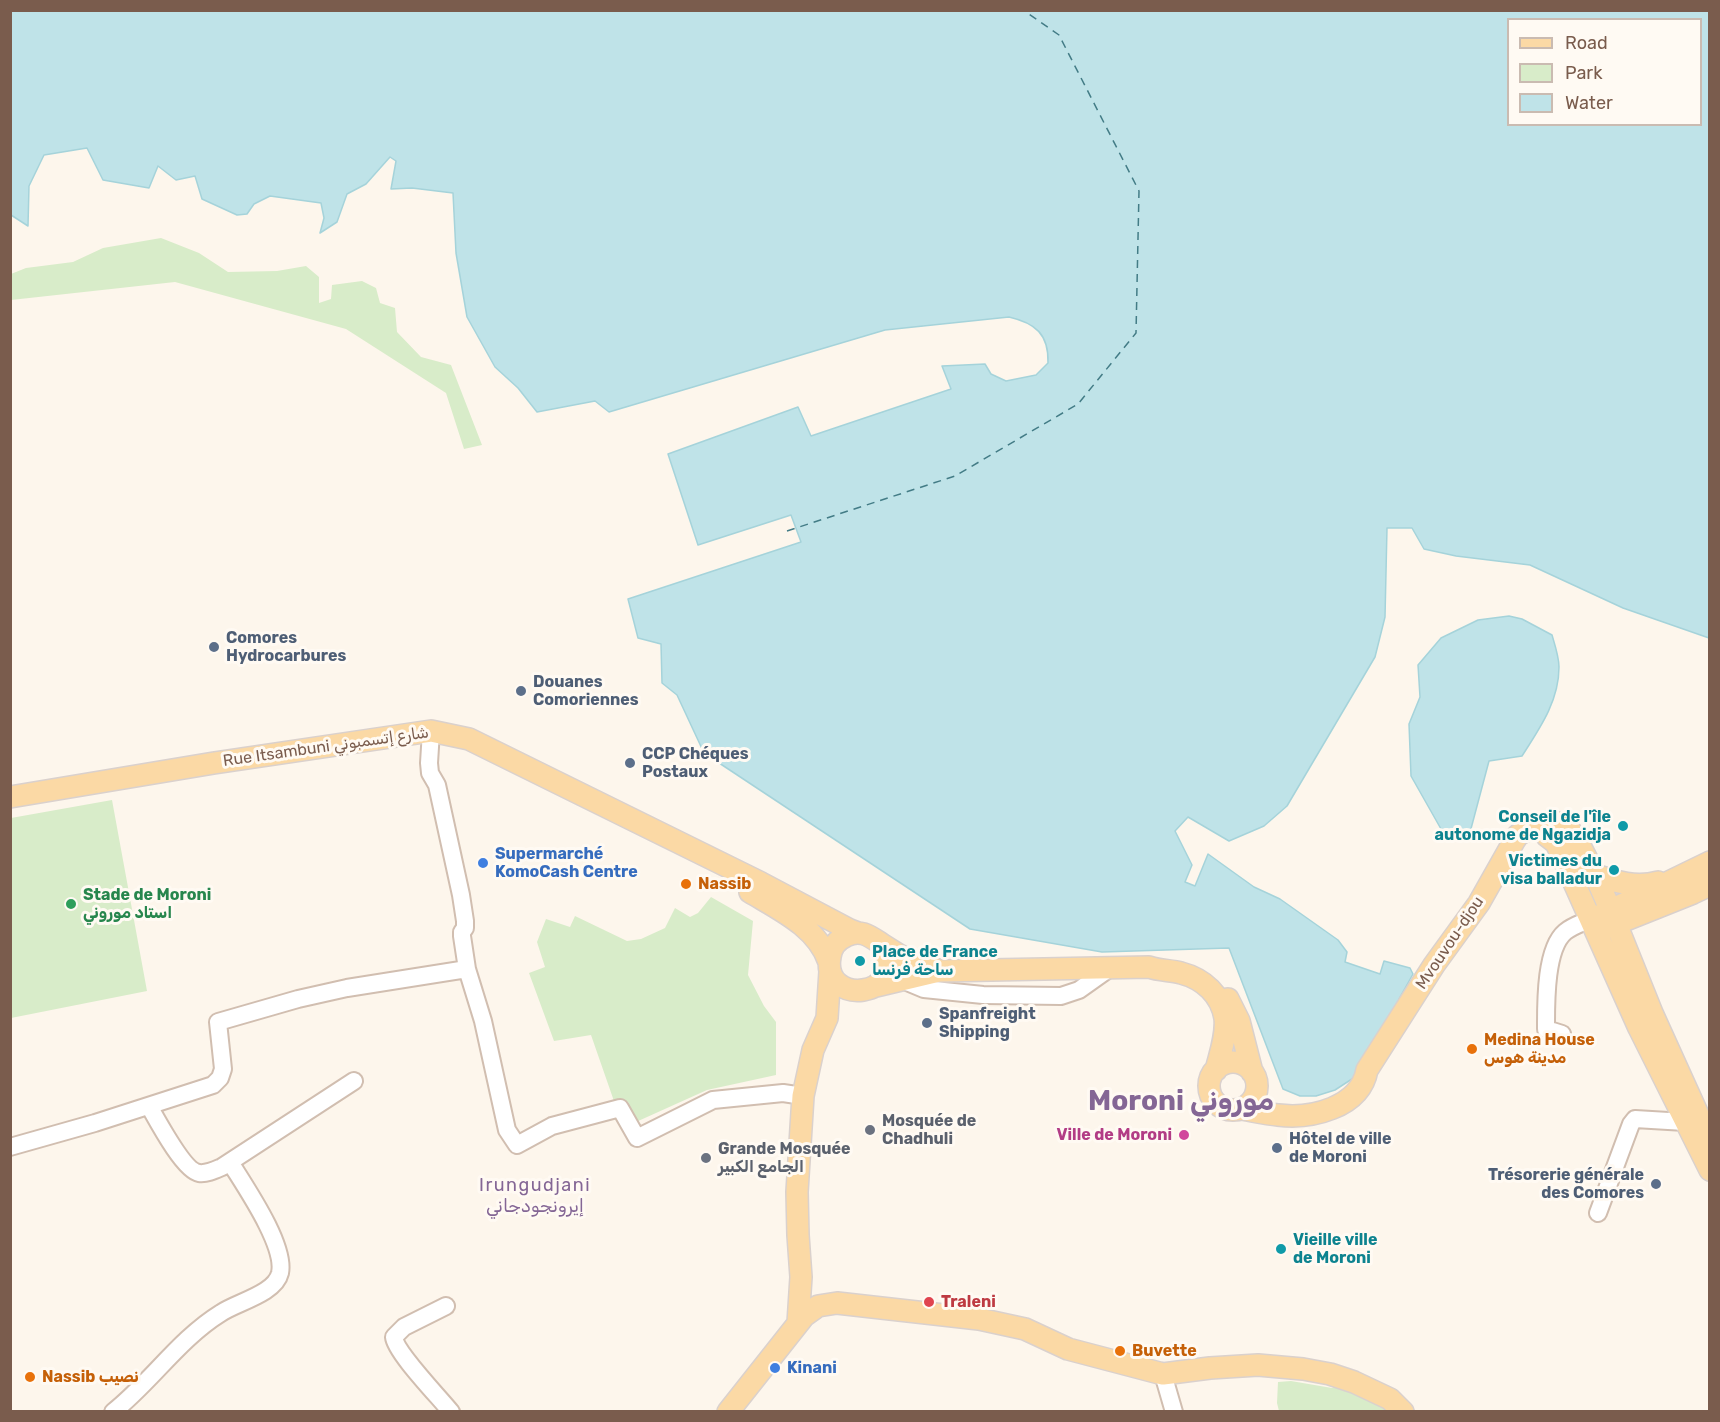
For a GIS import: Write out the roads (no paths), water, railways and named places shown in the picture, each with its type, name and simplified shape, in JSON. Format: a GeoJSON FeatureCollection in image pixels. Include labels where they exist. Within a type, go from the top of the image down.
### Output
{"type":"FeatureCollection","features":[{"type":"Feature","properties":{"kind":"main road","name":"Rue Itsambuni شارع إتسمبوني"},"geometry":{"type":"LineString","coordinates":[[10,796],[431,731],[469,739],[858,933]]}},
{"type":"Feature","properties":{"kind":"main road"},"geometry":{"type":"LineString","coordinates":[[1604,922],[1595,875],[1577,840],[1569,829],[1555,822],[1539,826],[1556,843],[1604,922],[1652,1013],[1710,1170]]}},
{"type":"Feature","properties":{"kind":"main road","name":"Mvouvou-djou"},"geometry":{"type":"LineString","coordinates":[[1254,1077],[1273,1100],[1285,1104],[1323,1102],[1334,1099],[1344,1092],[1357,1077],[1367,1070],[1434,965],[1479,903],[1514,841],[1524,831],[1539,826]]}},
{"type":"Feature","properties":{"kind":"main road"},"geometry":{"type":"LineString","coordinates":[[1604,922],[1710,862]]}},
{"type":"Feature","properties":{"kind":"main road","name":"Rue Itsambuni شارع إتسمبوني"},"geometry":{"type":"LineString","coordinates":[[722,865],[740,885],[799,922],[822,947],[830,967]]}},
{"type":"Feature","properties":{"kind":"main road"},"geometry":{"type":"LineString","coordinates":[[1595,875],[1615,881],[1648,885],[1682,876]]}},
{"type":"Feature","properties":{"kind":"main road"},"geometry":{"type":"LineString","coordinates":[[1604,922],[1694,894],[1710,885]]}},
{"type":"Feature","properties":{"kind":"main road"},"geometry":{"type":"LineString","coordinates":[[798,1323],[801,1277],[797,1192],[803,1096],[813,1050],[827,1018],[830,953],[841,938],[849,934],[867,934],[876,938],[886,953],[888,962],[882,980],[827,1018]]}},
{"type":"Feature","properties":{"kind":"main road"},"geometry":{"type":"LineString","coordinates":[[882,945],[911,962],[939,970]]}},
{"type":"Feature","properties":{"kind":"main road"},"geometry":{"type":"LineString","coordinates":[[1149,967],[1163,961],[1181,961],[1197,966],[1222,989],[1232,1005],[1239,1021],[1257,1088],[1252,1101],[1241,1109],[1226,1109],[1218,1105],[1213,1099],[1209,1084],[1216,1070],[1228,1063],[1241,1064],[1254,1077]]}},
{"type":"Feature","properties":{"kind":"main road"},"geometry":{"type":"LineString","coordinates":[[830,967],[835,980],[849,990],[867,989],[939,970],[1149,967],[1191,976],[1203,982],[1216,995],[1224,1018],[1222,1046],[1216,1070]]}},
{"type":"Feature","properties":{"kind":"main road","name":"Mvouvou-djou"},"geometry":{"type":"LineString","coordinates":[[1241,1109],[1296,1116],[1322,1112],[1344,1102],[1355,1093],[1365,1082],[1367,1070]]}},
{"type":"Feature","properties":{"kind":"main road"},"geometry":{"type":"LineString","coordinates":[[1692,1119],[1710,1141]]}},
{"type":"Feature","properties":{"kind":"main road"},"geometry":{"type":"LineString","coordinates":[[801,1277],[825,1305]]}},
{"type":"Feature","properties":{"kind":"main road"},"geometry":{"type":"LineString","coordinates":[[728,1412],[798,1323],[812,1310],[825,1305],[837,1304],[979,1318],[1025,1329],[1068,1349],[1162,1374],[1258,1365],[1330,1374],[1354,1382],[1390,1399],[1403,1412]]}},
{"type":"Feature","properties":{"kind":"street"},"geometry":{"type":"LineString","coordinates":[[431,731],[430,773],[437,785],[461,895],[465,921],[462,936],[467,969],[483,1021],[507,1130],[517,1145],[552,1126],[620,1108],[637,1138],[713,1100],[783,1093],[803,1096]]}},
{"type":"Feature","properties":{"kind":"street"},"geometry":{"type":"LineString","coordinates":[[1562,1034],[1546,1029],[1546,984],[1553,952],[1563,933],[1579,924],[1604,922]]}},
{"type":"Feature","properties":{"kind":"street"},"geometry":{"type":"LineString","coordinates":[[900,979],[924,989],[983,995],[1061,996],[1073,993],[1110,968]]}},
{"type":"Feature","properties":{"kind":"street"},"geometry":{"type":"LineString","coordinates":[[10,1147],[213,1085],[220,1078],[223,1069],[218,1022],[298,999],[347,988],[467,969]]}},
{"type":"Feature","properties":{"kind":"street"},"geometry":{"type":"LineString","coordinates":[[149,1106],[179,1155],[191,1170],[204,1173],[230,1162],[354,1081]]}},
{"type":"Feature","properties":{"kind":"street"},"geometry":{"type":"LineString","coordinates":[[1598,1213],[1630,1125],[1635,1119],[1692,1119]]}},
{"type":"Feature","properties":{"kind":"street"},"geometry":{"type":"LineString","coordinates":[[123,1410],[176,1350],[211,1319],[265,1291],[277,1280],[280,1266],[274,1240],[260,1210],[230,1162]]}},
{"type":"Feature","properties":{"kind":"street"},"geometry":{"type":"LineString","coordinates":[[446,1306],[404,1327],[394,1337],[395,1342],[412,1365],[451,1412]]}},
{"type":"Feature","properties":{"kind":"street"},"geometry":{"type":"LineString","coordinates":[[1162,1374],[1174,1412]]}},
{"type":"Feature","properties":{"kind":"water"},"geometry":{"type":"Polygon","coordinates":[[[10,11],[1709,11],[1709,638],[1623,608],[1530,565],[1456,556],[1424,549],[1412,528],[1387,528],[1385,617],[1375,657],[1287,806],[1264,826],[1229,841],[1188,817],[1175,831],[1192,865],[1185,882],[1195,886],[1208,854],[1254,887],[1280,899],[1338,940],[1347,952],[1345,962],[1380,974],[1384,961],[1410,968],[1413,974],[1399,999],[1402,1012],[1355,1077],[1335,1090],[1316,1096],[1300,1096],[1283,1089],[1229,948],[1102,952],[970,929],[704,753],[677,695],[662,683],[661,644],[638,638],[628,599],[801,542],[791,515],[698,545],[668,454],[798,407],[811,436],[951,389],[942,366],[985,364],[991,374],[1006,381],[1036,375],[1048,363],[1046,344],[1039,331],[1009,317],[885,330],[609,412],[595,401],[537,412],[518,388],[495,367],[467,317],[456,253],[453,193],[412,188],[391,189],[396,161],[390,157],[366,184],[347,194],[337,222],[320,233],[324,218],[321,203],[270,196],[254,204],[247,214],[237,215],[202,199],[195,176],[176,180],[158,166],[149,188],[103,180],[87,148],[44,155],[29,186],[28,226],[11,215],[10,11]]]}},
{"type":"Feature","properties":{"kind":"water"},"geometry":{"type":"Polygon","coordinates":[[[1509,616],[1522,619],[1552,635],[1559,667],[1556,691],[1547,714],[1522,756],[1489,761],[1468,840],[1441,829],[1411,776],[1409,724],[1420,697],[1418,665],[1441,638],[1478,620],[1509,616]]]}},
{"type":"Feature","properties":{"kind":"place","name":"Comores Hydrocarbures"},"geometry":{"type":"Point","coordinates":[214,647]}},
{"type":"Feature","properties":{"kind":"place","name":"Douanes Comoriennes"},"geometry":{"type":"Point","coordinates":[521,691]}},
{"type":"Feature","properties":{"kind":"place","name":"CCP Chéques Postaux"},"geometry":{"type":"Point","coordinates":[630,763]}},
{"type":"Feature","properties":{"kind":"place","name":"Conseil de l'île autonome de Ngazidja"},"geometry":{"type":"Point","coordinates":[1623,826]}},
{"type":"Feature","properties":{"kind":"place","name":"Supermarché KomoCash Centre"},"geometry":{"type":"Point","coordinates":[483,863]}},
{"type":"Feature","properties":{"kind":"place","name":"Victimes du visa balladur"},"geometry":{"type":"Point","coordinates":[1614,870]}},
{"type":"Feature","properties":{"kind":"place","name":"Nassib"},"geometry":{"type":"Point","coordinates":[686,884]}},
{"type":"Feature","properties":{"kind":"place","name":"Stade de Moroni استاد موروني"},"geometry":{"type":"Point","coordinates":[71,904]}},
{"type":"Feature","properties":{"kind":"place","name":"Place de France ساحة فرنسا"},"geometry":{"type":"Point","coordinates":[860,961]}},
{"type":"Feature","properties":{"kind":"place","name":"Spanfreight Shipping"},"geometry":{"type":"Point","coordinates":[927,1023]}},
{"type":"Feature","properties":{"kind":"place","name":"Medina House مدينة هوس"},"geometry":{"type":"Point","coordinates":[1472,1049]}},
{"type":"Feature","properties":{"kind":"place","name":"Mosquée de Chadhuli"},"geometry":{"type":"Point","coordinates":[870,1130]}},
{"type":"Feature","properties":{"kind":"place","name":"Ville de Moroni"},"geometry":{"type":"Point","coordinates":[1184,1135]}},
{"type":"Feature","properties":{"kind":"place","name":"Hôtel de ville de Moroni"},"geometry":{"type":"Point","coordinates":[1277,1148]}},
{"type":"Feature","properties":{"kind":"place","name":"Grande Mosquée الجامع الكبير"},"geometry":{"type":"Point","coordinates":[706,1158]}},
{"type":"Feature","properties":{"kind":"place","name":"Trésorerie générale des Comores"},"geometry":{"type":"Point","coordinates":[1656,1184]}},
{"type":"Feature","properties":{"kind":"place","name":"Vieille ville de Moroni"},"geometry":{"type":"Point","coordinates":[1281,1249]}},
{"type":"Feature","properties":{"kind":"place","name":"Traleni"},"geometry":{"type":"Point","coordinates":[929,1302]}},
{"type":"Feature","properties":{"kind":"place","name":"Buvette"},"geometry":{"type":"Point","coordinates":[1120,1351]}},
{"type":"Feature","properties":{"kind":"place","name":"Kinani"},"geometry":{"type":"Point","coordinates":[775,1368]}},
{"type":"Feature","properties":{"kind":"place","name":"Nassib نصيب"},"geometry":{"type":"Point","coordinates":[30,1377]}},
{"type":"Feature","properties":{"kind":"district","name":"Moroni موروني"},"geometry":{"type":"Point","coordinates":[1181,1102]}},
{"type":"Feature","properties":{"kind":"district","name":"Irungudjani إيرونجودجاني"},"geometry":{"type":"Point","coordinates":[535,1196]}}]}
